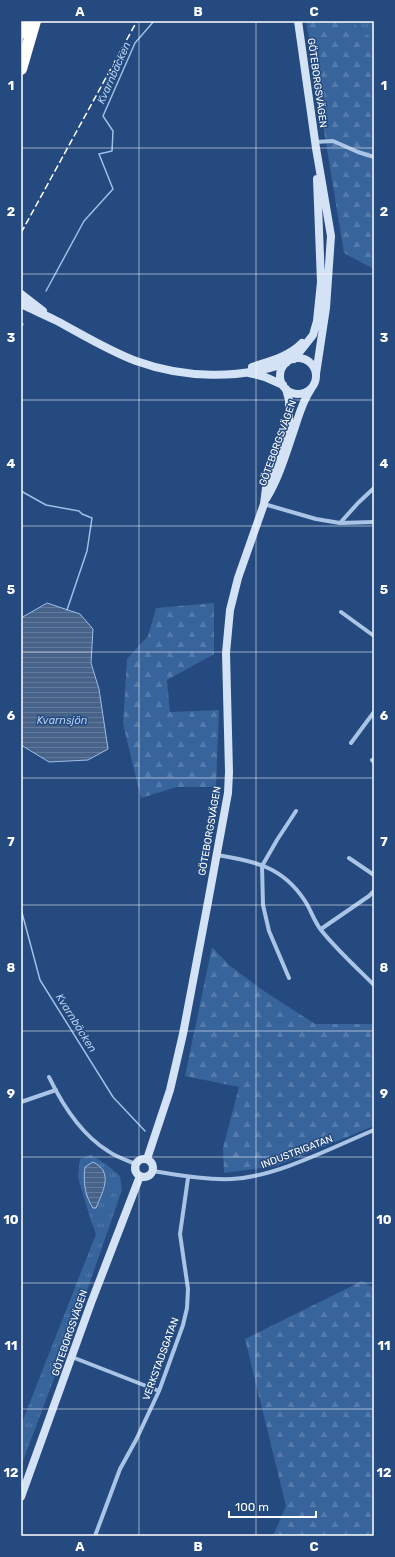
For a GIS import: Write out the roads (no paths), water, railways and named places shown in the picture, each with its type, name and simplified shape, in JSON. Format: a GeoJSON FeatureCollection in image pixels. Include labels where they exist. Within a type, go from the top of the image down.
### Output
{"type":"FeatureCollection","features":[{"type":"Feature","properties":{"kind":"highway"},"geometry":{"type":"LineString","coordinates":[[21,33],[26,21]]}},
{"type":"Feature","properties":{"kind":"highway"},"geometry":{"type":"LineString","coordinates":[[21,69],[35,21]]}},
{"type":"Feature","properties":{"kind":"street","name":"GÖTEBORGSVÄGEN"},"geometry":{"type":"LineString","coordinates":[[298,21],[331,236],[326,308],[316,374]]}},
{"type":"Feature","properties":{"kind":"street"},"geometry":{"type":"LineString","coordinates":[[316,145],[333,141],[374,157]]}},
{"type":"Feature","properties":{"kind":"street","name":"GÖTEBORGSVÄGEN"},"geometry":{"type":"LineString","coordinates":[[294,359],[313,335],[318,312],[321,282],[316,145]]}},
{"type":"Feature","properties":{"kind":"street"},"geometry":{"type":"LineString","coordinates":[[319,220],[322,219],[327,210]]}},
{"type":"Feature","properties":{"kind":"street","name":"GÖTEBORGSVÄGEN"},"geometry":{"type":"LineString","coordinates":[[319,220],[323,222],[326,227],[328,273]]}},
{"type":"Feature","properties":{"kind":"street"},"geometry":{"type":"LineString","coordinates":[[21,294],[55,320]]}},
{"type":"Feature","properties":{"kind":"street"},"geometry":{"type":"LineString","coordinates":[[21,304],[120,354],[163,369],[196,374],[235,374],[248,373],[286,363],[294,359],[299,359],[312,365],[316,374],[315,382],[311,389],[300,394],[292,393],[265,377],[248,373]]}},
{"type":"Feature","properties":{"kind":"street"},"geometry":{"type":"LineString","coordinates":[[235,374],[282,357],[296,349],[309,333],[318,312]]}},
{"type":"Feature","properties":{"kind":"street"},"geometry":{"type":"LineString","coordinates":[[284,387],[281,376],[283,367],[286,363]]}},
{"type":"Feature","properties":{"kind":"street","name":"GÖTEBORGSVÄGEN"},"geometry":{"type":"LineString","coordinates":[[264,504],[266,488],[289,420],[289,400],[284,387]]}},
{"type":"Feature","properties":{"kind":"street","name":"GÖTEBORGSVÄGEN"},"geometry":{"type":"LineString","coordinates":[[147,1159],[170,1090],[197,960],[223,821],[229,772],[226,670],[227,630],[230,610],[238,578],[264,504],[272,490],[302,403],[311,389]]}},
{"type":"Feature","properties":{"kind":"street"},"geometry":{"type":"LineString","coordinates":[[340,523],[358,502],[374,488]]}},
{"type":"Feature","properties":{"kind":"street"},"geometry":{"type":"LineString","coordinates":[[264,504],[316,520],[340,523],[374,522]]}},
{"type":"Feature","properties":{"kind":"street"},"geometry":{"type":"LineString","coordinates":[[340,612],[374,636]]}},
{"type":"Feature","properties":{"kind":"street"},"geometry":{"type":"LineString","coordinates":[[351,744],[373,714]]}},
{"type":"Feature","properties":{"kind":"street"},"geometry":{"type":"LineString","coordinates":[[289,978],[269,931],[263,905],[262,866],[296,811]]}},
{"type":"Feature","properties":{"kind":"street"},"geometry":{"type":"LineString","coordinates":[[216,855],[252,862],[278,872],[294,886],[321,929],[374,986]]}},
{"type":"Feature","properties":{"kind":"street"},"geometry":{"type":"LineString","coordinates":[[349,858],[374,875]]}},
{"type":"Feature","properties":{"kind":"street"},"geometry":{"type":"LineString","coordinates":[[321,929],[374,891]]}},
{"type":"Feature","properties":{"kind":"street"},"geometry":{"type":"LineString","coordinates":[[49,1077],[68,1109],[92,1138],[107,1151],[136,1164]]}},
{"type":"Feature","properties":{"kind":"street"},"geometry":{"type":"LineString","coordinates":[[21,1102],[56,1090]]}},
{"type":"Feature","properties":{"kind":"street","name":"INDUSTRIGATAN"},"geometry":{"type":"LineString","coordinates":[[153,1171],[188,1178],[233,1179],[256,1176],[295,1163],[374,1130]]}},
{"type":"Feature","properties":{"kind":"street"},"geometry":{"type":"LineString","coordinates":[[140,1159],[147,1159],[153,1164],[153,1171],[148,1176],[140,1176],[136,1171],[136,1164],[140,1159]]}},
{"type":"Feature","properties":{"kind":"street","name":"GÖTEBORGSVÄGEN"},"geometry":{"type":"LineString","coordinates":[[21,1497],[91,1302],[140,1176]]}},
{"type":"Feature","properties":{"kind":"street","name":"VERKSTADSGATAN"},"geometry":{"type":"LineString","coordinates":[[95,1536],[120,1469],[136,1440],[159,1390],[183,1326],[187,1308],[188,1289],[180,1234],[188,1178]]}},
{"type":"Feature","properties":{"kind":"street"},"geometry":{"type":"LineString","coordinates":[[72,1357],[159,1390]]}},
{"type":"Feature","properties":{"kind":"water","name":"Kvarnsjön"},"geometry":{"type":"Polygon","coordinates":[[[47,603],[80,614],[93,629],[91,663],[99,689],[108,749],[88,760],[49,762],[21,745],[21,618],[47,603]]]}},
{"type":"Feature","properties":{"kind":"water"},"geometry":{"type":"Polygon","coordinates":[[[93,1162],[99,1166],[105,1176],[104,1189],[96,1208],[93,1208],[86,1194],[84,1178],[85,1167],[93,1162]]]}},
{"type":"Feature","properties":{"kind":"waterway","name":"Kvarnbäcken"},"geometry":{"type":"LineString","coordinates":[[46,291],[84,221],[113,189],[99,154],[112,151],[113,131],[103,116],[135,43],[154,21]]}},
{"type":"Feature","properties":{"kind":"waterway","name":"Kvarnbäcken"},"geometry":{"type":"LineString","coordinates":[[21,491],[46,505],[79,511],[82,514],[92,518],[87,551],[67,610]]}},
{"type":"Feature","properties":{"kind":"waterway","name":"Kvarnbäcken"},"geometry":{"type":"LineString","coordinates":[[21,909],[40,980],[113,1097],[145,1131]]}},
{"type":"Feature","properties":{"kind":"railway"},"geometry":{"type":"LineString","coordinates":[[21,233],[137,21]]}}]}
